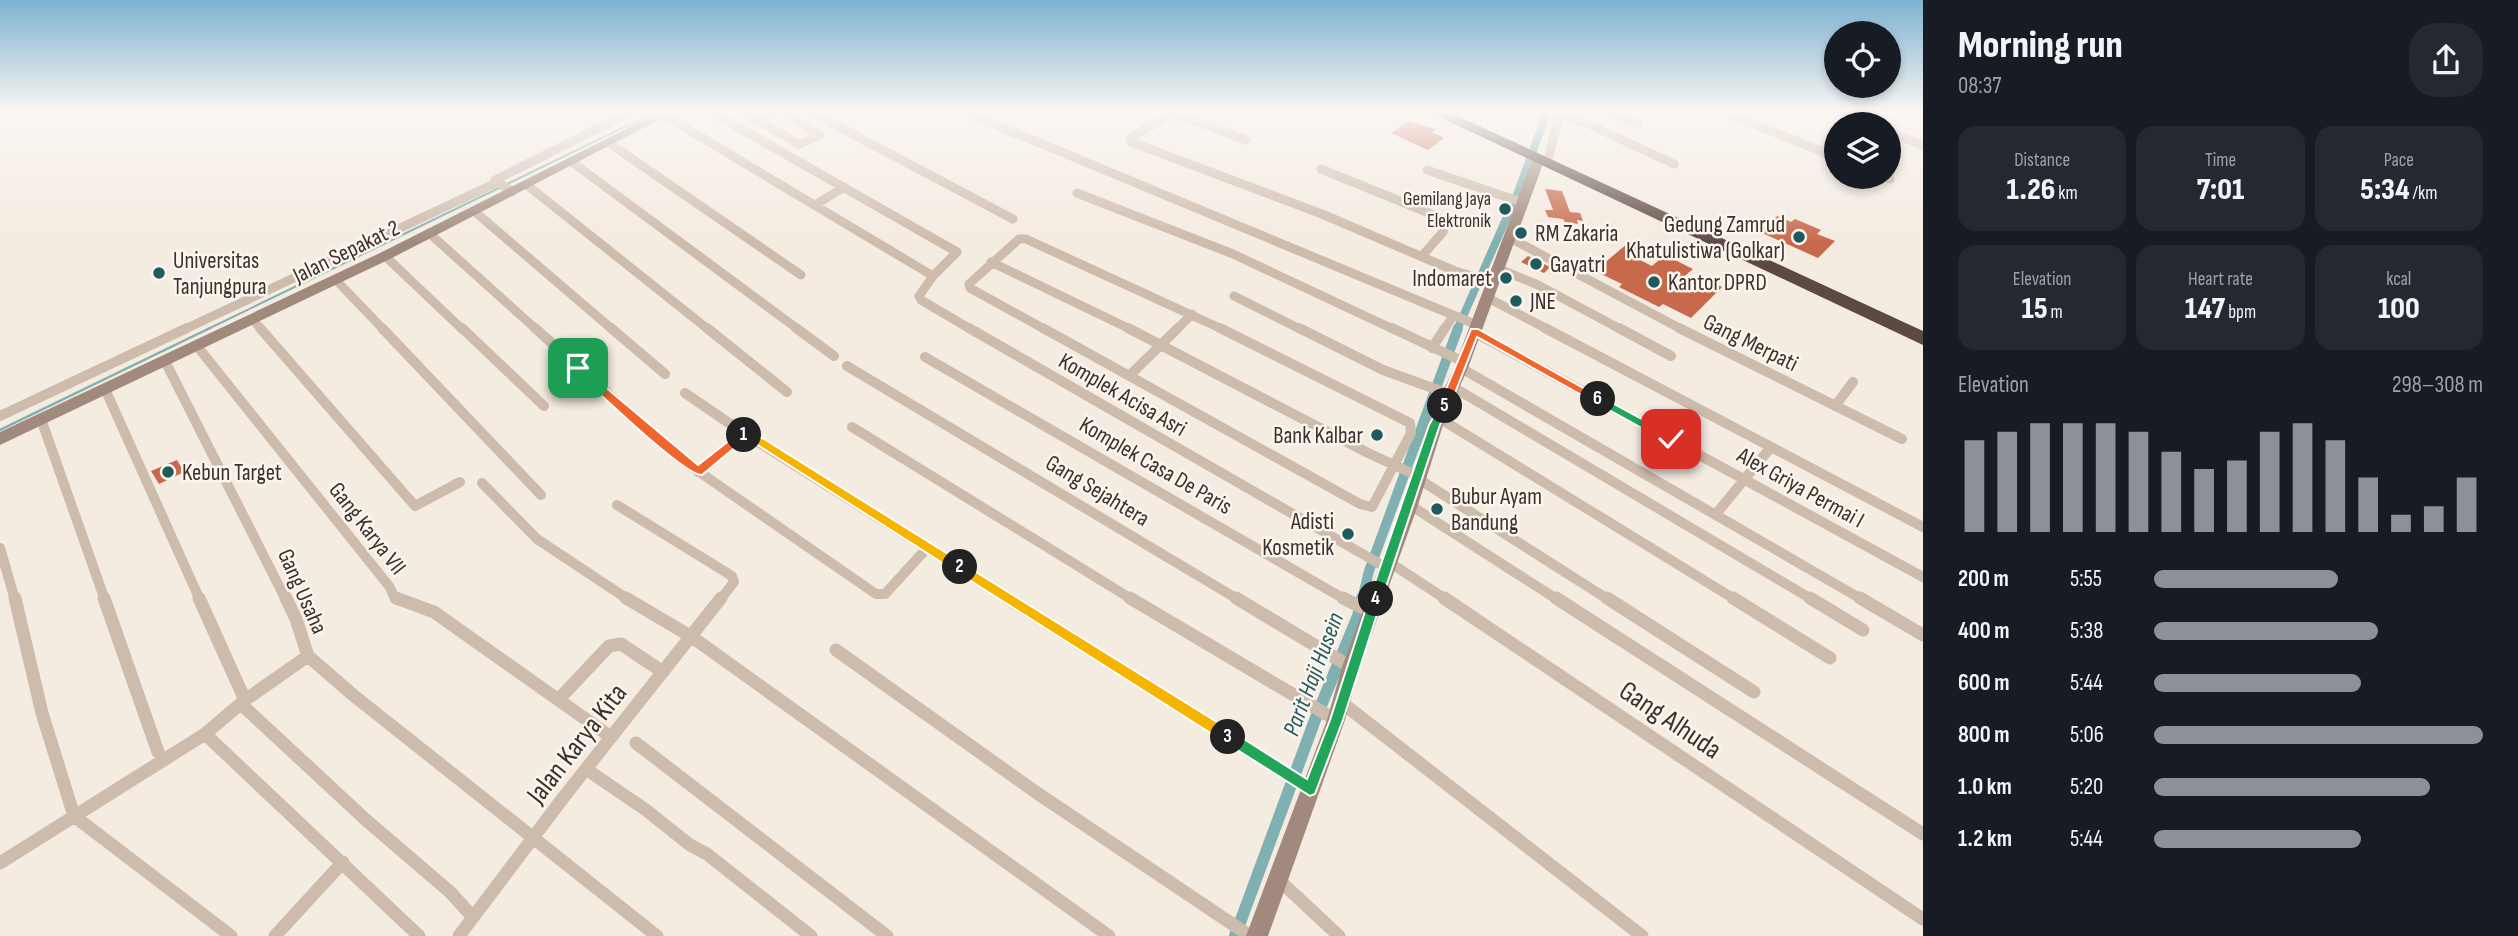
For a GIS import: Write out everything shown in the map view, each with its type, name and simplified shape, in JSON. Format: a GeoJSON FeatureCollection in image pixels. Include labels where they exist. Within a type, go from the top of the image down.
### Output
{"type":"FeatureCollection","features":[{"type":"Feature","properties":{"kind":"highway"},"geometry":{"type":"LineString","coordinates":[[1531,156],[1820,286],[1923,327]]}},
{"type":"Feature","properties":{"kind":"highway"},"geometry":{"type":"LineString","coordinates":[[1532,156],[1538,159]]}},
{"type":"Feature","properties":{"kind":"highway"},"geometry":{"type":"LineString","coordinates":[[1820,286],[1923,339]]}},
{"type":"Feature","properties":{"kind":"street"},"geometry":{"type":"LineString","coordinates":[[0,416],[468,196],[503,186],[555,156]]}},
{"type":"Feature","properties":{"kind":"street","name":"Jalan Sepakat 2"},"geometry":{"type":"LineString","coordinates":[[0,439],[386,256],[474,211],[503,186],[527,185],[584,156]]}},
{"type":"Feature","properties":{"kind":"street"},"geometry":{"type":"LineString","coordinates":[[627,156],[801,275]]}},
{"type":"Feature","properties":{"kind":"street"},"geometry":{"type":"LineString","coordinates":[[735,156],[933,276],[957,252],[789,156]]}},
{"type":"Feature","properties":{"kind":"street"},"geometry":{"type":"LineString","coordinates":[[893,156],[1013,219]]}},
{"type":"Feature","properties":{"kind":"street","name":"Alex Griya Permai I"},"geometry":{"type":"LineString","coordinates":[[1070,156],[1474,326],[1744,480],[1923,577]]}},
{"type":"Feature","properties":{"kind":"street"},"geometry":{"type":"LineString","coordinates":[[1169,156],[1472,277],[1490,282],[1538,285],[1671,356]]}},
{"type":"Feature","properties":{"kind":"street"},"geometry":{"type":"LineString","coordinates":[[836,650],[1037,793],[1245,931],[1280,881],[1307,788],[1336,713],[1368,611],[1410,505],[1416,476],[1439,418],[1457,361],[1510,238],[1519,202],[1540,156]]}},
{"type":"Feature","properties":{"kind":"street"},"geometry":{"type":"LineString","coordinates":[[1654,156],[1674,164]]}},
{"type":"Feature","properties":{"kind":"street"},"geometry":{"type":"LineString","coordinates":[[572,162],[834,356]]}},
{"type":"Feature","properties":{"kind":"street"},"geometry":{"type":"LineString","coordinates":[[1321,169],[1446,222],[1443,232],[1422,256]]}},
{"type":"Feature","properties":{"kind":"street"},"geometry":{"type":"LineString","coordinates":[[1427,170],[1519,202]]}},
{"type":"Feature","properties":{"kind":"street"},"geometry":{"type":"LineString","coordinates":[[527,185],[787,393]]}},
{"type":"Feature","properties":{"kind":"street"},"geometry":{"type":"LineString","coordinates":[[815,205],[844,187]]}},
{"type":"Feature","properties":{"kind":"street"},"geometry":{"type":"LineString","coordinates":[[1077,193],[1233,254],[1457,361],[1923,635]]}},
{"type":"Feature","properties":{"kind":"street"},"geometry":{"type":"LineString","coordinates":[[474,211],[665,374]]}},
{"type":"Feature","properties":{"kind":"street"},"geometry":{"type":"LineString","coordinates":[[429,233],[632,417],[698,471],[876,594],[885,594],[928,547]]}},
{"type":"Feature","properties":{"kind":"street","name":"Gang Merpati"},"geometry":{"type":"LineString","coordinates":[[1510,238],[1673,325],[1902,439]]}},
{"type":"Feature","properties":{"kind":"street"},"geometry":{"type":"LineString","coordinates":[[1019,239],[1026,239],[1192,314],[1410,424],[1412,433],[1397,468],[1375,504],[1366,507],[970,288],[969,284],[1019,239]]}},
{"type":"Feature","properties":{"kind":"street"},"geometry":{"type":"LineString","coordinates":[[386,256],[544,406]]}},
{"type":"Feature","properties":{"kind":"street"},"geometry":{"type":"LineString","coordinates":[[992,262],[1161,344],[1416,476],[1754,692]]}},
{"type":"Feature","properties":{"kind":"street","name":"Komplek Acisa Asri"},"geometry":{"type":"LineString","coordinates":[[933,276],[919,296],[922,300],[1360,554]]}},
{"type":"Feature","properties":{"kind":"street"},"geometry":{"type":"LineString","coordinates":[[336,280],[541,495]]}},
{"type":"Feature","properties":{"kind":"street","name":"Alex Griya Permai I"},"geometry":{"type":"LineString","coordinates":[[1490,282],[1771,447],[1923,527]]}},
{"type":"Feature","properties":{"kind":"street"},"geometry":{"type":"LineString","coordinates":[[1234,296],[1383,370],[1448,391],[1863,630]]}},
{"type":"Feature","properties":{"kind":"street"},"geometry":{"type":"LineString","coordinates":[[1130,375],[1192,314]]}},
{"type":"Feature","properties":{"kind":"street"},"geometry":{"type":"LineString","coordinates":[[1432,348],[1456,318]]}},
{"type":"Feature","properties":{"kind":"street"},"geometry":{"type":"LineString","coordinates":[[253,320],[415,506],[460,482]]}},
{"type":"Feature","properties":{"kind":"street","name":"Gang Karya VII"},"geometry":{"type":"LineString","coordinates":[[197,346],[389,586],[395,598],[434,612],[611,737]]}},
{"type":"Feature","properties":{"kind":"street","name":"Komplek Casa De Paris"},"geometry":{"type":"LineString","coordinates":[[925,357],[1368,611]]}},
{"type":"Feature","properties":{"kind":"street","name":"Gang Usaha"},"geometry":{"type":"LineString","coordinates":[[165,361],[296,619],[308,656],[352,695],[657,936]]}},
{"type":"Feature","properties":{"kind":"street","name":"Gang Sejahtera"},"geometry":{"type":"LineString","coordinates":[[847,366],[1349,666]]}},
{"type":"Feature","properties":{"kind":"street"},"geometry":{"type":"LineString","coordinates":[[1835,405],[1853,382]]}},
{"type":"Feature","properties":{"kind":"street"},"geometry":{"type":"LineString","coordinates":[[105,389],[243,702],[366,820],[450,892],[472,916]]}},
{"type":"Feature","properties":{"kind":"street"},"geometry":{"type":"LineString","coordinates":[[685,393],[745,434],[1307,788]]}},
{"type":"Feature","properties":{"kind":"street"},"geometry":{"type":"LineString","coordinates":[[1439,418],[1830,658]]}},
{"type":"Feature","properties":{"kind":"street"},"geometry":{"type":"LineString","coordinates":[[41,419],[158,752]]}},
{"type":"Feature","properties":{"kind":"street"},"geometry":{"type":"LineString","coordinates":[[852,427],[915,468],[1302,702],[1336,713],[1642,936]]}},
{"type":"Feature","properties":{"kind":"street"},"geometry":{"type":"LineString","coordinates":[[698,471],[745,434]]}},
{"type":"Feature","properties":{"kind":"street"},"geometry":{"type":"LineString","coordinates":[[1716,514],[1771,447]]}},
{"type":"Feature","properties":{"kind":"street"},"geometry":{"type":"LineString","coordinates":[[482,483],[537,539],[630,601],[692,636],[1109,936]]}},
{"type":"Feature","properties":{"kind":"street","name":"Jalan Karya Kita"},"geometry":{"type":"LineString","coordinates":[[459,936],[533,837],[734,582],[732,576],[617,505]]}},
{"type":"Feature","properties":{"kind":"street"},"geometry":{"type":"LineString","coordinates":[[1410,505],[1923,834]]}},
{"type":"Feature","properties":{"kind":"street"},"geometry":{"type":"LineString","coordinates":[[0,548],[24,631],[42,713],[74,816],[231,936]]}},
{"type":"Feature","properties":{"kind":"street","name":"Gang Alhuda"},"geometry":{"type":"LineString","coordinates":[[1360,554],[1386,565],[1642,729],[1923,919]]}},
{"type":"Feature","properties":{"kind":"street"},"geometry":{"type":"LineString","coordinates":[[559,699],[609,646],[615,644],[621,644],[663,671]]}},
{"type":"Feature","properties":{"kind":"street"},"geometry":{"type":"LineString","coordinates":[[0,863],[205,734],[243,702],[308,656]]}},
{"type":"Feature","properties":{"kind":"street"},"geometry":{"type":"LineString","coordinates":[[205,734],[419,936]]}},
{"type":"Feature","properties":{"kind":"street"},"geometry":{"type":"LineString","coordinates":[[636,743],[887,936]]}},
{"type":"Feature","properties":{"kind":"street"},"geometry":{"type":"LineString","coordinates":[[586,769],[646,810],[690,845],[707,854],[811,936]]}},
{"type":"Feature","properties":{"kind":"street"},"geometry":{"type":"LineString","coordinates":[[275,936],[343,862]]}},
{"type":"Feature","properties":{"kind":"street"},"geometry":{"type":"LineString","coordinates":[[1280,881],[1339,936]]}},
{"type":"Feature","properties":{"kind":"building"},"geometry":{"type":"Polygon","coordinates":[[[1545,189],[1562,191],[1570,212],[1580,213],[1583,221],[1577,220],[1578,224],[1548,217],[1545,210],[1553,210],[1545,189]]]}},
{"type":"Feature","properties":{"kind":"building","name":"Gedung Zamrud Khatulistiwa (Golkar)"},"geometry":{"type":"Polygon","coordinates":[[[1777,216],[1791,222],[1795,219],[1821,230],[1817,234],[1835,241],[1818,258],[1760,232],[1777,216]]]}},
{"type":"Feature","properties":{"kind":"building"},"geometry":{"type":"Polygon","coordinates":[[[1628,243],[1646,252],[1638,259],[1652,266],[1665,255],[1693,269],[1680,280],[1694,287],[1703,278],[1722,287],[1691,318],[1663,304],[1659,307],[1619,287],[1622,284],[1595,271],[1628,243]]]}},
{"type":"Feature","properties":{"kind":"building","name":"Gayatri"},"geometry":{"type":"Polygon","coordinates":[[[1528,256],[1550,267],[1544,273],[1521,262],[1528,256]]]}},
{"type":"Feature","properties":{"kind":"building","name":"Kebun Target"},"geometry":{"type":"Polygon","coordinates":[[[177,460],[184,472],[159,484],[151,471],[177,460]]]}},
{"type":"Feature","properties":{"kind":"waterway"},"geometry":{"type":"LineString","coordinates":[[507,184],[565,156]]}},
{"type":"Feature","properties":{"kind":"waterway","name":"Parit Haji Husein"},"geometry":{"type":"LineString","coordinates":[[1457,330],[1518,192],[1531,156]]}},
{"type":"Feature","properties":{"kind":"waterway"},"geometry":{"type":"LineString","coordinates":[[206,330],[501,187]]}},
{"type":"Feature","properties":{"kind":"waterway"},"geometry":{"type":"LineString","coordinates":[[0,430],[210,328]]}},
{"type":"Feature","properties":{"kind":"waterway","name":"Parit Haji Husein"},"geometry":{"type":"LineString","coordinates":[[1362,600],[1369,571],[1458,328]]}},
{"type":"Feature","properties":{"kind":"waterway","name":"Parit Haji Husein"},"geometry":{"type":"LineString","coordinates":[[1235,936],[1315,720],[1358,616],[1362,598]]}},
{"type":"Feature","properties":{"kind":"place","name":"Gemilang Jaya Elektronik"},"geometry":{"type":"Point","coordinates":[1505,209]}},
{"type":"Feature","properties":{"kind":"place","name":"RM Zakaria"},"geometry":{"type":"Point","coordinates":[1521,233]}},
{"type":"Feature","properties":{"kind":"place","name":"Gedung Zamrud Khatulistiwa (Golkar)"},"geometry":{"type":"Point","coordinates":[1799,237]}},
{"type":"Feature","properties":{"kind":"place","name":"Gayatri"},"geometry":{"type":"Point","coordinates":[1536,264]}},
{"type":"Feature","properties":{"kind":"place","name":"Universitas Tanjungpura"},"geometry":{"type":"Point","coordinates":[159,273]}},
{"type":"Feature","properties":{"kind":"place","name":"Indomaret"},"geometry":{"type":"Point","coordinates":[1506,278]}},
{"type":"Feature","properties":{"kind":"place","name":"Kantor DPRD"},"geometry":{"type":"Point","coordinates":[1654,282]}},
{"type":"Feature","properties":{"kind":"place","name":"JNE"},"geometry":{"type":"Point","coordinates":[1516,301]}},
{"type":"Feature","properties":{"kind":"place","name":"Bank Kalbar"},"geometry":{"type":"Point","coordinates":[1377,435]}},
{"type":"Feature","properties":{"kind":"place","name":"Kebun Target"},"geometry":{"type":"Point","coordinates":[168,472]}},
{"type":"Feature","properties":{"kind":"place","name":"Bubur Ayam Bandung"},"geometry":{"type":"Point","coordinates":[1437,509]}},
{"type":"Feature","properties":{"kind":"place","name":"Adisti Kosmetik"},"geometry":{"type":"Point","coordinates":[1348,534]}},
{"type":"Feature","properties":{"kind":"route"},"geometry":{"type":"LineString","coordinates":[[578,368],[679,458],[698,471],[745,434],[1310,789],[1410,505],[1435,425],[1474,332],[1671,439]]}}]}
